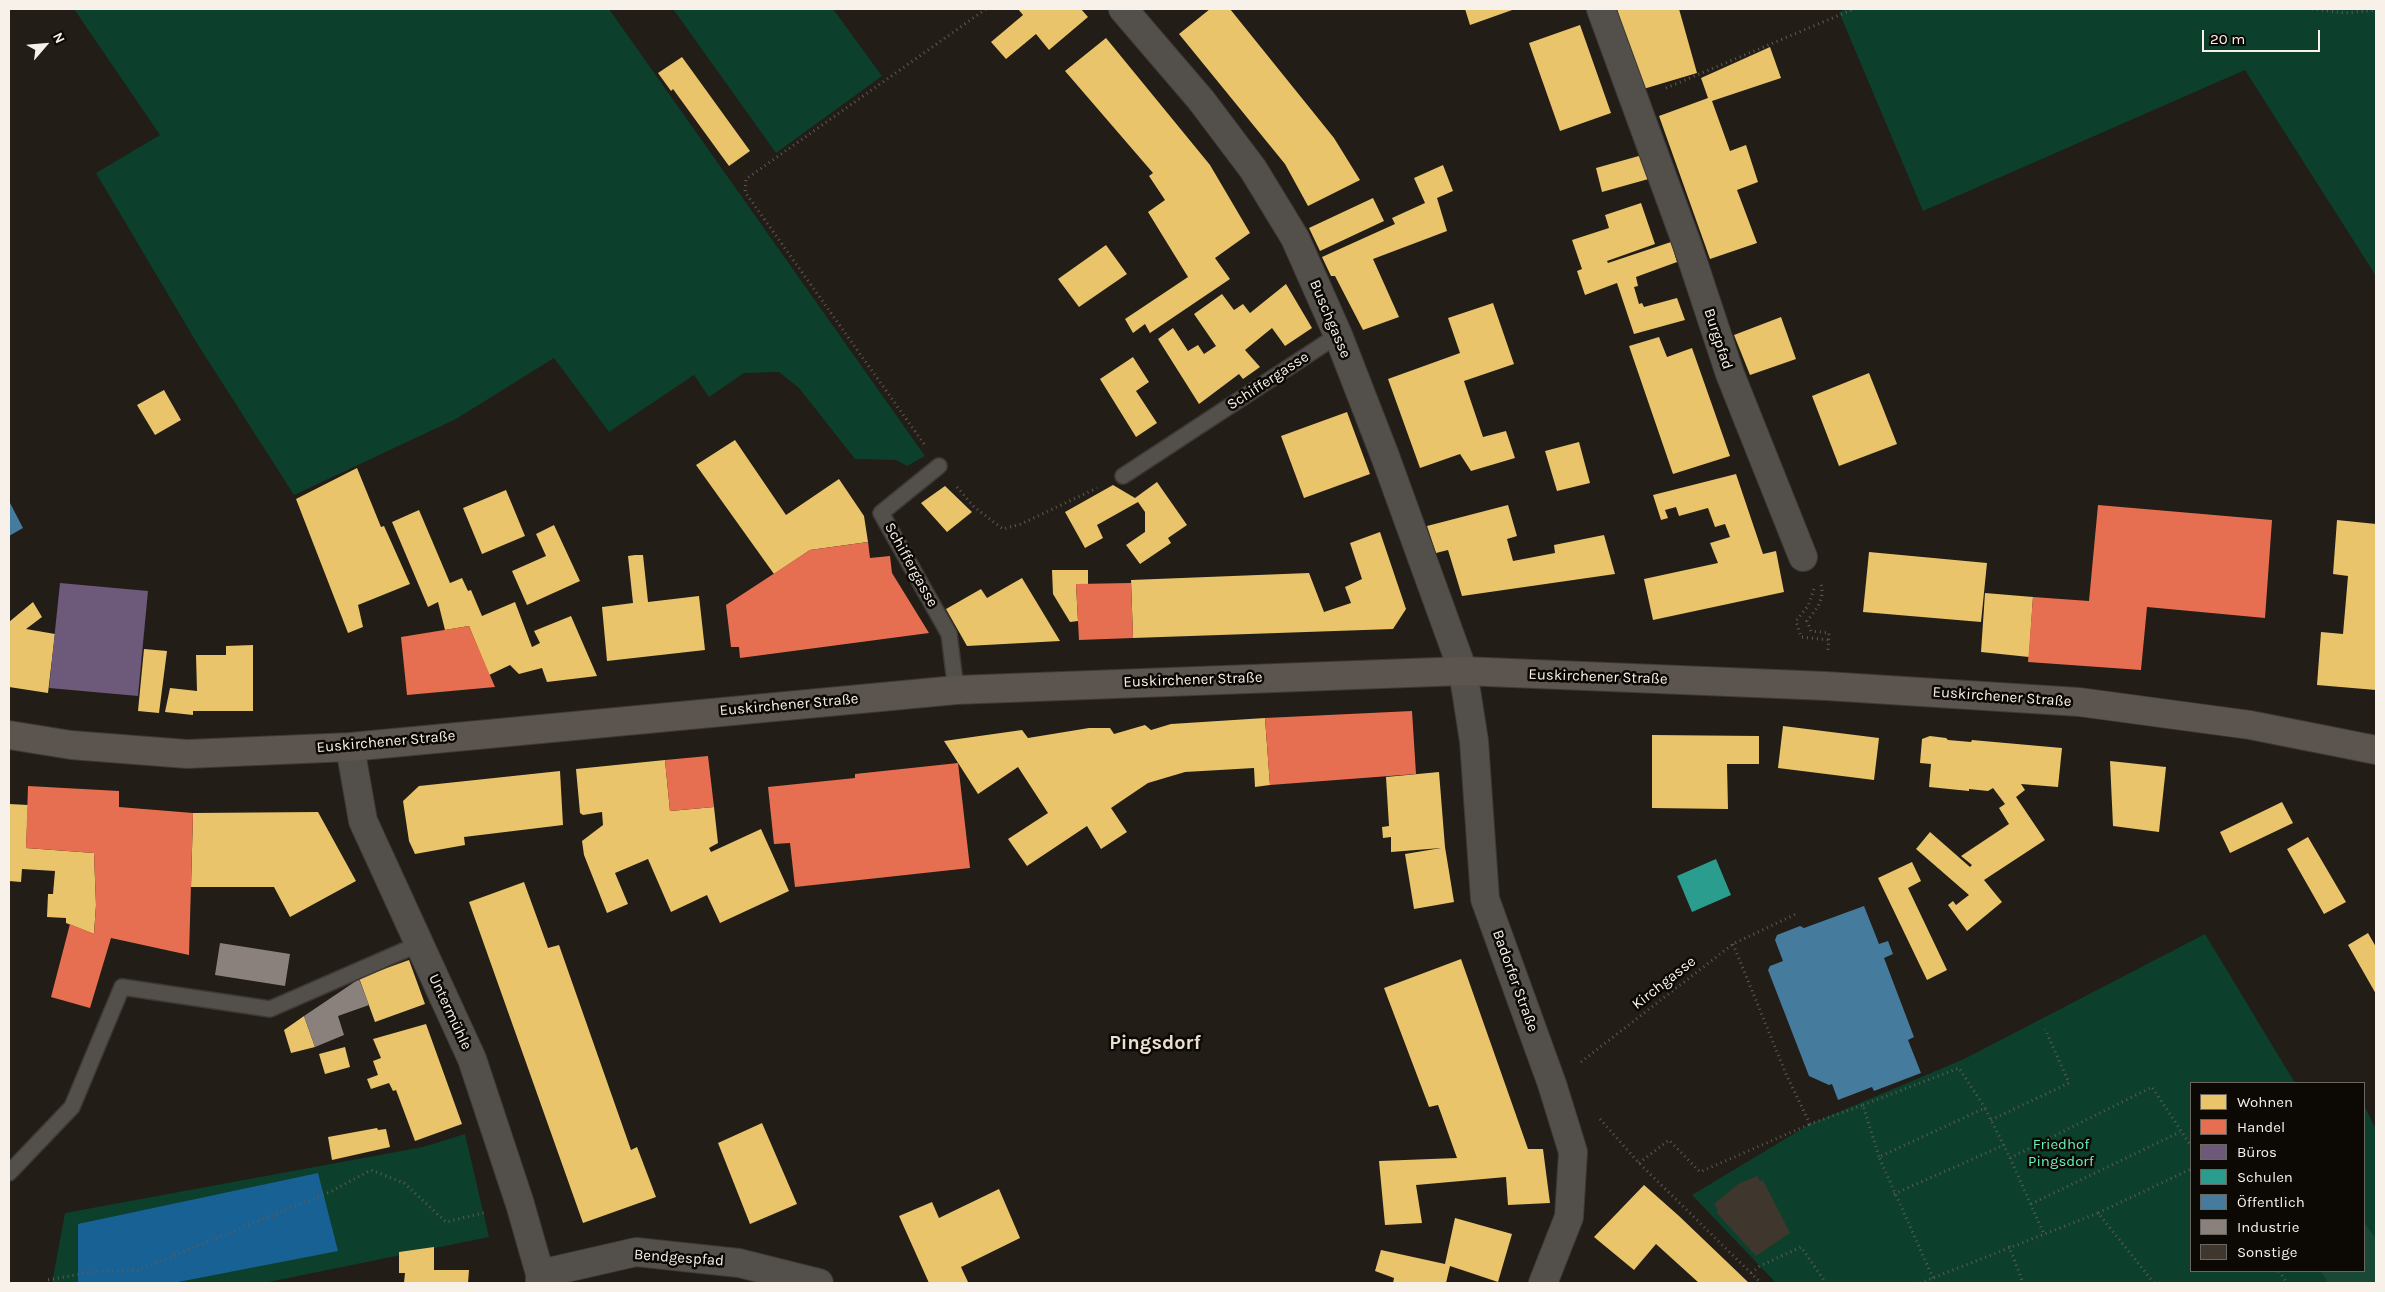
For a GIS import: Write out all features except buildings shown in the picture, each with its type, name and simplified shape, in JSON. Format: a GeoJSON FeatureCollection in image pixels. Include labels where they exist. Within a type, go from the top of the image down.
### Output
{"type":"FeatureCollection","features":[{"type":"Feature","properties":{"kind":"main road","name":"Euskirchener Straße"},"geometry":{"type":"LineString","coordinates":[[9,736],[71,745],[187,754],[350,747],[956,690],[1463,671],[1816,686],[2079,702],[2250,725],[2376,750]]}},
{"type":"Feature","properties":{"kind":"street","name":"Buschgasse"},"geometry":{"type":"LineString","coordinates":[[1123,9],[1201,100],[1253,170],[1295,238],[1338,335],[1385,456],[1463,671]]}},
{"type":"Feature","properties":{"kind":"street","name":"Burgpfad"},"geometry":{"type":"LineString","coordinates":[[1601,9],[1688,247],[1730,374],[1803,558]]}},
{"type":"Feature","properties":{"kind":"street","name":"Badorfer Straße"},"geometry":{"type":"LineString","coordinates":[[1463,671],[1474,741],[1485,899],[1552,1084],[1573,1152],[1568,1217],[1543,1283]]}},
{"type":"Feature","properties":{"kind":"street","name":"Untermühle"},"geometry":{"type":"LineString","coordinates":[[350,747],[362,821],[472,1059],[520,1204],[540,1278]]}},
{"type":"Feature","properties":{"kind":"street","name":"Bendgespfad"},"geometry":{"type":"LineString","coordinates":[[540,1278],[636,1252],[739,1263],[818,1283]]}},
{"type":"Feature","properties":{"kind":"lane","name":"Schiffergasse"},"geometry":{"type":"LineString","coordinates":[[1123,476],[1338,335]]}},
{"type":"Feature","properties":{"kind":"lane","name":"Schiffergasse"},"geometry":{"type":"LineString","coordinates":[[939,466],[881,513],[949,634],[956,690]]}},
{"type":"Feature","properties":{"kind":"lane"},"geometry":{"type":"LineString","coordinates":[[9,1172],[72,1107],[122,987],[270,1009],[419,944]]}},
{"type":"Feature","properties":{"kind":"path"},"geometry":{"type":"LineString","coordinates":[[986,9],[746,179],[744,192],[939,466],[974,507],[1003,529],[1021,524],[1123,476]]}},
{"type":"Feature","properties":{"kind":"path"},"geometry":{"type":"LineString","coordinates":[[1635,101],[1854,9]]}},
{"type":"Feature","properties":{"kind":"path"},"geometry":{"type":"LineString","coordinates":[[2312,9],[2345,13],[2376,10]]}},
{"type":"Feature","properties":{"kind":"path"},"geometry":{"type":"LineString","coordinates":[[1811,555],[1823,592],[1819,607],[1807,621],[1811,631],[1829,633],[1829,640],[1801,637],[1796,621],[1808,606],[1814,589],[1803,558],[1811,555]]}},
{"type":"Feature","properties":{"kind":"path","name":"Kirchgasse"},"geometry":{"type":"LineString","coordinates":[[1552,1084],[1734,944],[1798,913]]}},
{"type":"Feature","properties":{"kind":"path"},"geometry":{"type":"LineString","coordinates":[[1734,944],[1786,1074],[1810,1124]]}},
{"type":"Feature","properties":{"kind":"path"},"geometry":{"type":"LineString","coordinates":[[1991,1120],[2069,1083],[2045,1029]]}},
{"type":"Feature","properties":{"kind":"path"},"geometry":{"type":"LineString","coordinates":[[1639,1163],[1669,1140],[1700,1172],[1810,1124],[1959,1068],[1985,1108],[2004,1145],[2044,1234]]}},
{"type":"Feature","properties":{"kind":"path"},"geometry":{"type":"LineString","coordinates":[[1552,1084],[1588,1105],[1639,1163],[1761,1283]]}},
{"type":"Feature","properties":{"kind":"path"},"geometry":{"type":"LineString","coordinates":[[2010,1158],[2152,1087],[2190,1145]]}},
{"type":"Feature","properties":{"kind":"path"},"geometry":{"type":"LineString","coordinates":[[1862,1105],[1879,1158],[1933,1278]]}},
{"type":"Feature","properties":{"kind":"path"},"geometry":{"type":"LineString","coordinates":[[1879,1158],[1985,1108]]}},
{"type":"Feature","properties":{"kind":"path"},"geometry":{"type":"LineString","coordinates":[[2031,1204],[2180,1132]]}},
{"type":"Feature","properties":{"kind":"path"},"geometry":{"type":"LineString","coordinates":[[1894,1194],[2004,1145]]}},
{"type":"Feature","properties":{"kind":"path"},"geometry":{"type":"LineString","coordinates":[[1920,1283],[2008,1246],[2098,1213],[2190,1169]]}},
{"type":"Feature","properties":{"kind":"path"},"geometry":{"type":"LineString","coordinates":[[46,1283],[46,1280],[53,1278],[98,1271],[138,1270],[332,1191],[371,1170],[404,1183],[446,1222],[520,1204]]}},
{"type":"Feature","properties":{"kind":"path"},"geometry":{"type":"LineString","coordinates":[[2098,1213],[2154,1283]]}},
{"type":"Feature","properties":{"kind":"path"},"geometry":{"type":"LineString","coordinates":[[2008,1246],[2023,1283]]}},
{"type":"Feature","properties":{"kind":"path"},"geometry":{"type":"LineString","coordinates":[[1751,1273],[1760,1266],[1801,1247],[1826,1283]]}},
{"type":"Feature","properties":{"kind":"path"},"geometry":{"type":"LineString","coordinates":[[2280,1272],[2287,1283]]}},
{"type":"Feature","properties":{"kind":"green space"},"geometry":{"type":"Polygon","coordinates":[[[74,9],[609,9],[925,456],[907,466],[896,460],[855,459],[799,388],[779,372],[744,373],[709,397],[694,375],[609,432],[554,358],[456,419],[294,495],[198,345],[96,173],[160,135],[74,9]]]}},
{"type":"Feature","properties":{"kind":"green space"},"geometry":{"type":"Polygon","coordinates":[[[673,9],[833,9],[882,76],[776,153],[673,9]]]}},
{"type":"Feature","properties":{"kind":"green space"},"geometry":{"type":"Polygon","coordinates":[[[1847,9],[2376,9],[2376,276],[2245,70],[1923,211],[1839,12],[1847,9]]]}},
{"type":"Feature","properties":{"kind":"green space","name":"Friedhof Pingsdorf"},"geometry":{"type":"Polygon","coordinates":[[[2205,934],[2294,1082],[2190,1082],[2190,1272],[2321,1272],[2328,1283],[1776,1283],[1692,1195],[1810,1124],[1964,1059],[2205,934]]]}},
{"type":"Feature","properties":{"kind":"green space"},"geometry":{"type":"Polygon","coordinates":[[[2365,1107],[2376,1130],[2376,1238],[2365,1223],[2365,1107]]]}},
{"type":"Feature","properties":{"kind":"green space"},"geometry":{"type":"Polygon","coordinates":[[[465,1134],[489,1237],[264,1283],[52,1283],[65,1213],[423,1147],[465,1134]]]}},
{"type":"Feature","properties":{"kind":"green space"},"geometry":{"type":"Polygon","coordinates":[[[2365,1223],[2376,1238],[2376,1283],[2328,1283],[2321,1272],[2365,1272],[2365,1223]]]}},
{"type":"Feature","properties":{"kind":"water"},"geometry":{"type":"Polygon","coordinates":[[[318,1173],[338,1251],[173,1283],[78,1283],[78,1224],[318,1173]]]}},
{"type":"Feature","properties":{"kind":"district","name":"Pingsdorf"},"geometry":{"type":"Point","coordinates":[1155,1043]}}]}
